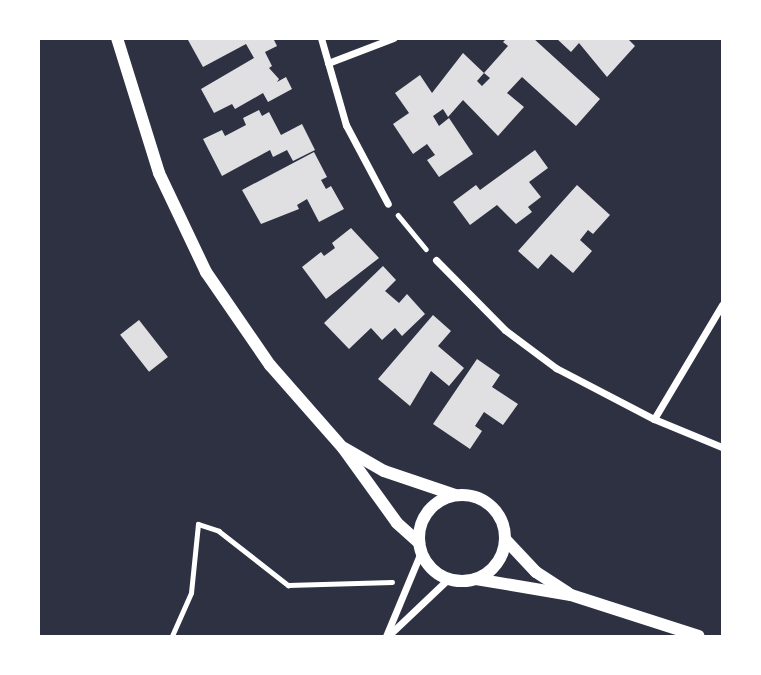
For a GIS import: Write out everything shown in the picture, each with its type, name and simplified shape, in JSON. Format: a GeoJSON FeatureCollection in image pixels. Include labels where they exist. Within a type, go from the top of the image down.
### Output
{"type":"FeatureCollection","features":[{"type":"Feature","properties":{"kind":"street"},"geometry":{"type":"LineString","coordinates":[[117,38],[150,147],[189,241],[262,355],[343,448],[372,493],[420,547],[437,573],[448,579],[476,579],[571,595],[699,636]]}},
{"type":"Feature","properties":{"kind":"street"},"geometry":{"type":"LineString","coordinates":[[321,38],[346,125],[388,204]]}},
{"type":"Feature","properties":{"kind":"street"},"geometry":{"type":"LineString","coordinates":[[328,63],[393,38]]}},
{"type":"Feature","properties":{"kind":"street"},"geometry":{"type":"LineString","coordinates":[[436,260],[505,330],[556,368],[654,419],[723,447]]}},
{"type":"Feature","properties":{"kind":"street"},"geometry":{"type":"LineString","coordinates":[[654,419],[723,306]]}},
{"type":"Feature","properties":{"kind":"street"},"geometry":{"type":"LineString","coordinates":[[343,448],[384,471],[455,495],[468,495],[491,505],[499,515],[505,539],[536,572],[571,595]]}},
{"type":"Feature","properties":{"kind":"street"},"geometry":{"type":"LineString","coordinates":[[387,636],[406,592],[420,547],[424,517],[432,507],[455,495]]}},
{"type":"Feature","properties":{"kind":"street"},"geometry":{"type":"LineString","coordinates":[[476,579],[497,564],[505,539]]}},
{"type":"Feature","properties":{"kind":"street"},"geometry":{"type":"LineString","coordinates":[[387,636],[448,579]]}},
{"type":"Feature","properties":{"kind":"path"},"geometry":{"type":"LineString","coordinates":[[388,204],[436,260]]}},
{"type":"Feature","properties":{"kind":"path"},"geometry":{"type":"LineString","coordinates":[[172,636],[191,593],[198,524],[219,531],[288,585],[395,582],[406,592]]}},
{"type":"Feature","properties":{"kind":"building"},"geometry":{"type":"Polygon","coordinates":[[[273,38],[277,46],[265,52],[272,66],[269,68],[279,79],[277,82],[286,77],[292,89],[268,102],[263,93],[235,109],[232,104],[214,113],[201,89],[254,58],[246,44],[203,67],[188,40],[273,38]]]}},
{"type":"Feature","properties":{"kind":"building"},"geometry":{"type":"Polygon","coordinates":[[[507,38],[533,38],[600,99],[576,126],[522,77],[507,93],[524,107],[498,136],[463,100],[448,117],[443,109],[433,116],[439,126],[449,118],[473,154],[439,177],[427,160],[435,155],[427,144],[413,154],[393,124],[409,113],[395,93],[420,75],[432,93],[463,53],[484,73],[508,46],[503,42],[507,38]],[[484,73],[477,81],[482,86],[490,78],[484,73]]]}},
{"type":"Feature","properties":{"kind":"building"},"geometry":{"type":"Polygon","coordinates":[[[556,38],[627,38],[635,46],[607,77],[579,43],[571,52],[556,38]]]}},
{"type":"Feature","properties":{"kind":"building"},"geometry":{"type":"Polygon","coordinates":[[[259,110],[262,116],[269,112],[281,135],[302,124],[315,150],[293,161],[287,150],[273,157],[270,150],[222,176],[203,139],[222,130],[225,136],[246,125],[243,118],[259,110]]]}},
{"type":"Feature","properties":{"kind":"building"},"geometry":{"type":"Polygon","coordinates":[[[535,150],[548,168],[529,182],[541,197],[528,207],[532,212],[516,224],[497,205],[470,225],[453,202],[476,185],[480,190],[535,150]]]}},
{"type":"Feature","properties":{"kind":"building"},"geometry":{"type":"Polygon","coordinates":[[[314,152],[327,177],[321,180],[326,189],[331,186],[344,209],[319,222],[307,199],[297,205],[299,209],[261,224],[242,190],[314,152]]]}},
{"type":"Feature","properties":{"kind":"building"},"geometry":{"type":"Polygon","coordinates":[[[577,185],[610,215],[593,234],[588,230],[580,240],[592,251],[573,273],[551,254],[538,269],[518,251],[577,185]]]}},
{"type":"Feature","properties":{"kind":"building"},"geometry":{"type":"Polygon","coordinates":[[[351,228],[379,258],[326,299],[302,267],[321,252],[324,256],[335,248],[332,243],[351,228]]]}},
{"type":"Feature","properties":{"kind":"building"},"geometry":{"type":"Polygon","coordinates":[[[383,266],[396,280],[385,291],[399,303],[407,294],[425,314],[402,336],[395,328],[382,340],[371,328],[349,349],[324,323],[383,266]]]}},
{"type":"Feature","properties":{"kind":"building"},"geometry":{"type":"Polygon","coordinates":[[[433,315],[451,331],[438,346],[464,368],[449,386],[431,371],[410,406],[378,379],[433,315]]]}},
{"type":"Feature","properties":{"kind":"building"},"geometry":{"type":"Polygon","coordinates":[[[139,320],[168,357],[149,372],[120,335],[139,320]]]}},
{"type":"Feature","properties":{"kind":"building"},"geometry":{"type":"Polygon","coordinates":[[[477,359],[500,375],[492,387],[518,404],[503,425],[484,412],[475,426],[482,431],[470,449],[433,424],[477,359]]]}}]}
